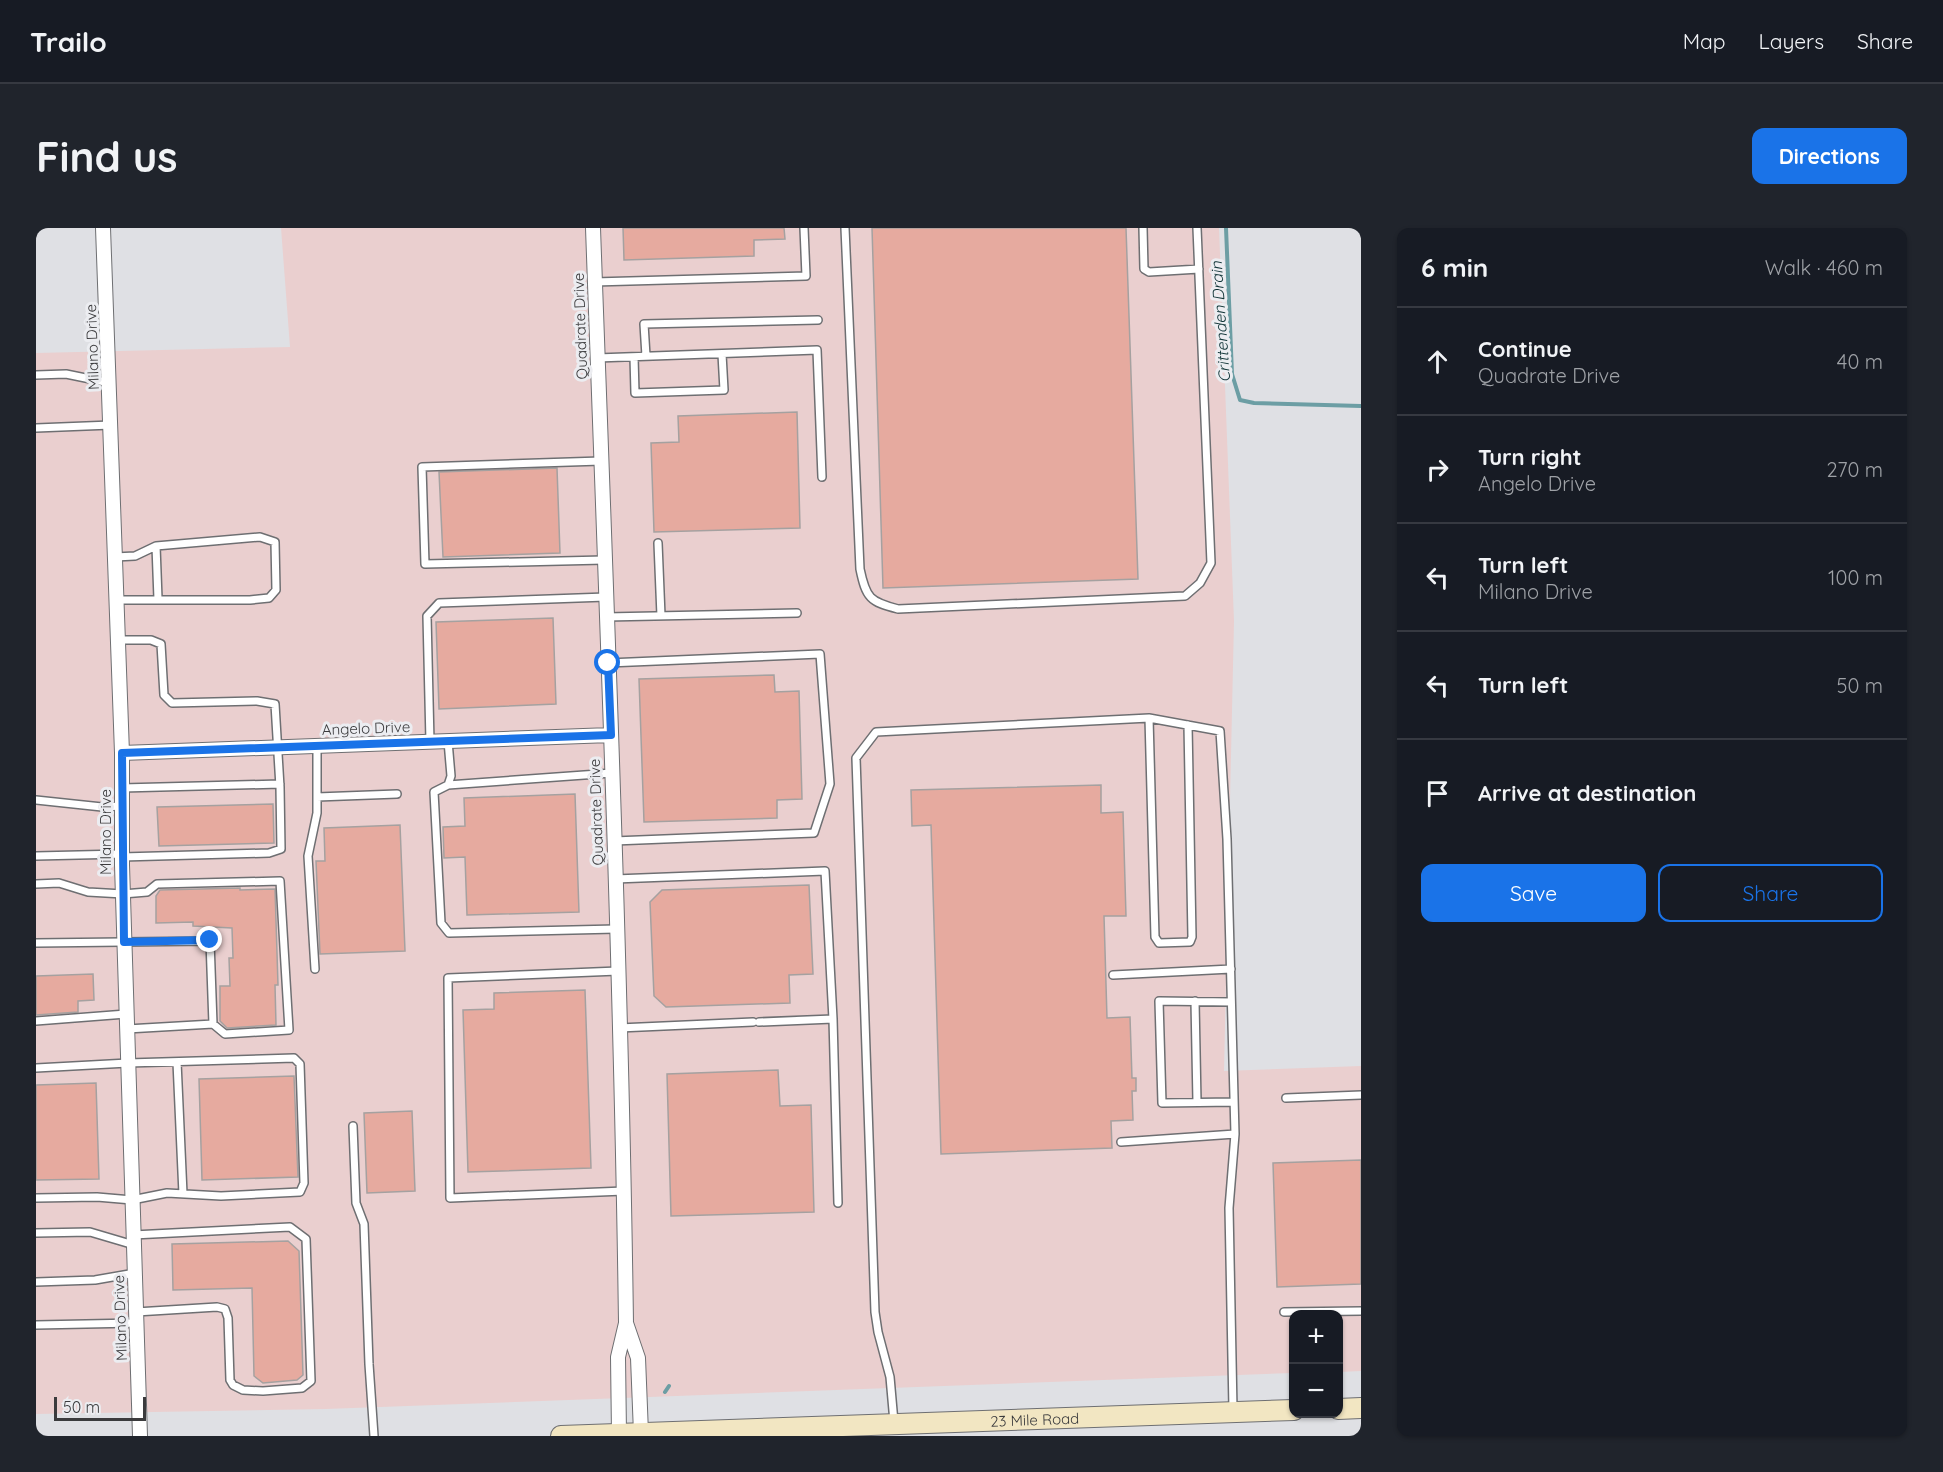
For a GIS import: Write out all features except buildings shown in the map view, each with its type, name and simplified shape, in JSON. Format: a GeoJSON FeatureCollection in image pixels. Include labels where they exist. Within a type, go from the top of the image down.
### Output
{"type":"FeatureCollection","features":[{"type":"Feature","properties":{"kind":"main road"},"geometry":{"type":"LineString","coordinates":[[1343,1409],[1361,1408]]}},
{"type":"Feature","properties":{"kind":"main road","name":"23 Mile Road"},"geometry":{"type":"LineString","coordinates":[[561,1436],[839,1431],[894,1425],[957,1426],[1289,1410]]}},
{"type":"Feature","properties":{"kind":"street","name":"Milano Drive"},"geometry":{"type":"LineString","coordinates":[[103,228],[116,557],[122,753],[124,942],[140,1436]]}},
{"type":"Feature","properties":{"kind":"street","name":"Quadrate Drive"},"geometry":{"type":"LineString","coordinates":[[592,228],[611,735],[624,1191],[626,1323],[618,1357],[619,1434]]}},
{"type":"Feature","properties":{"kind":"street","name":"Angelo Drive"},"geometry":{"type":"LineString","coordinates":[[122,753],[611,735]]}},
{"type":"Feature","properties":{"kind":"street","name":"Quadrate Drive"},"geometry":{"type":"LineString","coordinates":[[626,1323],[638,1358],[641,1433]]}},
{"type":"Feature","properties":{"kind":"lane"},"geometry":{"type":"LineString","coordinates":[[594,282],[806,276],[804,228]]}},
{"type":"Feature","properties":{"kind":"lane"},"geometry":{"type":"LineString","coordinates":[[845,228],[860,569],[864,590],[879,604],[898,609],[1185,596],[1200,583],[1211,563],[1197,228]]}},
{"type":"Feature","properties":{"kind":"lane"},"geometry":{"type":"LineString","coordinates":[[1143,228],[1144,268],[1149,272],[1199,269]]}},
{"type":"Feature","properties":{"kind":"lane"},"geometry":{"type":"LineString","coordinates":[[646,356],[644,324],[818,320]]}},
{"type":"Feature","properties":{"kind":"lane"},"geometry":{"type":"LineString","coordinates":[[597,358],[817,350],[822,477]]}},
{"type":"Feature","properties":{"kind":"lane"},"geometry":{"type":"LineString","coordinates":[[634,357],[635,393],[724,390],[722,354]]}},
{"type":"Feature","properties":{"kind":"lane"},"geometry":{"type":"LineString","coordinates":[[36,375],[66,374],[110,383]]}},
{"type":"Feature","properties":{"kind":"lane"},"geometry":{"type":"LineString","coordinates":[[36,428],[111,425]]}},
{"type":"Feature","properties":{"kind":"lane"},"geometry":{"type":"LineString","coordinates":[[601,460],[422,467],[424,564],[604,560]]}},
{"type":"Feature","properties":{"kind":"lane"},"geometry":{"type":"LineString","coordinates":[[116,557],[135,556],[156,546],[260,537],[275,542],[276,590],[269,598],[117,600]]}},
{"type":"Feature","properties":{"kind":"lane"},"geometry":{"type":"LineString","coordinates":[[658,543],[661,616]]}},
{"type":"Feature","properties":{"kind":"lane"},"geometry":{"type":"LineString","coordinates":[[156,546],[158,599]]}},
{"type":"Feature","properties":{"kind":"lane"},"geometry":{"type":"LineString","coordinates":[[430,742],[427,616],[439,603],[606,597]]}},
{"type":"Feature","properties":{"kind":"lane"},"geometry":{"type":"LineString","coordinates":[[606,617],[797,613]]}},
{"type":"Feature","properties":{"kind":"lane"},"geometry":{"type":"LineString","coordinates":[[36,856],[103,853],[122,855],[269,853],[281,849],[275,704],[257,701],[172,704],[164,695],[161,644],[151,640],[118,640]]}},
{"type":"Feature","properties":{"kind":"lane"},"geometry":{"type":"LineString","coordinates":[[608,663],[820,654],[830,784],[814,833],[614,841]]}},
{"type":"Feature","properties":{"kind":"lane"},"geometry":{"type":"LineString","coordinates":[[1149,718],[1155,937],[1159,943],[1190,942],[1192,938],[1188,725]]}},
{"type":"Feature","properties":{"kind":"lane"},"geometry":{"type":"LineString","coordinates":[[894,1425],[890,1377],[875,1312],[856,758],[876,732],[1149,718],[1220,731],[1227,839],[1235,1134],[1229,1208],[1233,1412]]}},
{"type":"Feature","properties":{"kind":"lane"},"geometry":{"type":"LineString","coordinates":[[448,741],[451,776],[448,785]]}},
{"type":"Feature","properties":{"kind":"lane"},"geometry":{"type":"LineString","coordinates":[[315,969],[308,856],[317,813],[317,746]]}},
{"type":"Feature","properties":{"kind":"lane"},"geometry":{"type":"LineString","coordinates":[[612,773],[448,785],[434,792],[441,923],[449,933],[616,928]]}},
{"type":"Feature","properties":{"kind":"lane"},"geometry":{"type":"LineString","coordinates":[[122,788],[280,784]]}},
{"type":"Feature","properties":{"kind":"lane"},"geometry":{"type":"LineString","coordinates":[[317,797],[397,794]]}},
{"type":"Feature","properties":{"kind":"lane"},"geometry":{"type":"LineString","coordinates":[[36,800],[102,807],[122,806]]}},
{"type":"Feature","properties":{"kind":"lane"},"geometry":{"type":"LineString","coordinates":[[615,879],[825,871],[833,1019],[838,1203]]}},
{"type":"Feature","properties":{"kind":"lane"},"geometry":{"type":"LineString","coordinates":[[36,884],[59,883],[88,892],[123,894],[147,892],[157,884],[280,881],[289,1030],[225,1034],[213,1024],[127,1029]]}},
{"type":"Feature","properties":{"kind":"lane"},"geometry":{"type":"LineString","coordinates":[[36,943],[210,940],[213,1024]]}},
{"type":"Feature","properties":{"kind":"lane"},"geometry":{"type":"LineString","coordinates":[[1113,975],[1231,969]]}},
{"type":"Feature","properties":{"kind":"lane"},"geometry":{"type":"LineString","coordinates":[[618,971],[448,978],[450,1198],[624,1191]]}},
{"type":"Feature","properties":{"kind":"lane"},"geometry":{"type":"LineString","coordinates":[[1231,1002],[1159,1002],[1162,1102],[1234,1102]]}},
{"type":"Feature","properties":{"kind":"lane"},"geometry":{"type":"LineString","coordinates":[[1195,1002],[1197,1102]]}},
{"type":"Feature","properties":{"kind":"lane"},"geometry":{"type":"LineString","coordinates":[[36,1021],[126,1014]]}},
{"type":"Feature","properties":{"kind":"lane"},"geometry":{"type":"LineString","coordinates":[[620,1028],[833,1019]]}},
{"type":"Feature","properties":{"kind":"lane"},"geometry":{"type":"LineString","coordinates":[[36,1068],[294,1058],[300,1064],[304,1183],[300,1192],[221,1196],[167,1193],[132,1200],[97,1197],[36,1198]]}},
{"type":"Feature","properties":{"kind":"lane"},"geometry":{"type":"LineString","coordinates":[[177,1062],[183,1194]]}},
{"type":"Feature","properties":{"kind":"lane"},"geometry":{"type":"LineString","coordinates":[[1286,1098],[1361,1095]]}},
{"type":"Feature","properties":{"kind":"lane"},"geometry":{"type":"LineString","coordinates":[[353,1126],[356,1203],[364,1224],[374,1436]]}},
{"type":"Feature","properties":{"kind":"lane"},"geometry":{"type":"LineString","coordinates":[[1120,1142],[1235,1134]]}},
{"type":"Feature","properties":{"kind":"lane"},"geometry":{"type":"LineString","coordinates":[[36,1233],[90,1232],[134,1240],[290,1227],[306,1239],[311,1381],[302,1388],[243,1390],[233,1385],[230,1380],[228,1318],[225,1309],[217,1307],[136,1318],[36,1325]]}},
{"type":"Feature","properties":{"kind":"lane"},"geometry":{"type":"LineString","coordinates":[[36,1282],[95,1280],[135,1273]]}},
{"type":"Feature","properties":{"kind":"lane"},"geometry":{"type":"LineString","coordinates":[[1284,1312],[1361,1311]]}},
{"type":"Feature","properties":{"kind":"shaded area"},"geometry":{"type":"Polygon","coordinates":[[[281,228],[1219,228],[1234,621],[1224,1071],[1361,1066],[1361,1371],[1343,1372],[1343,1310],[1289,1310],[1289,1373],[326,1409],[36,1414],[36,353],[290,347],[281,228]]]}},
{"type":"Feature","properties":{"kind":"waterway","name":"Crittenden Drain"},"geometry":{"type":"LineString","coordinates":[[1226,228],[1232,374],[1240,400],[1254,403],[1361,406]]}},
{"type":"Feature","properties":{"kind":"waterway"},"geometry":{"type":"LineString","coordinates":[[665,1392],[669,1386]]}},
{"type":"Feature","properties":{"kind":"route"},"geometry":{"type":"LineString","coordinates":[[210,940],[124,942],[122,753],[611,735],[608,663]]}}]}
